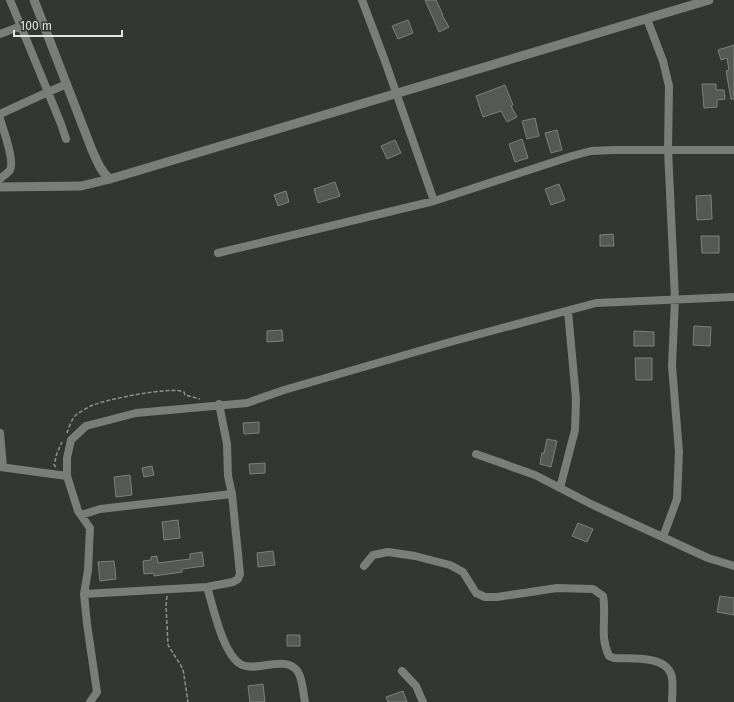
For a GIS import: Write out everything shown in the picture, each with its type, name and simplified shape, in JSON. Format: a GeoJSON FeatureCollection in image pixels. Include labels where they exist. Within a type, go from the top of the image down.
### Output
{"type":"FeatureCollection","features":[{"type":"Feature","properties":{"kind":"street"},"geometry":{"type":"LineString","coordinates":[[10,0],[66,139]]}},
{"type":"Feature","properties":{"kind":"street"},"geometry":{"type":"LineString","coordinates":[[34,0],[98,163],[105,175],[110,179]]}},
{"type":"Feature","properties":{"kind":"street"},"geometry":{"type":"LineString","coordinates":[[362,0],[385,60],[434,200]]}},
{"type":"Feature","properties":{"kind":"street"},"geometry":{"type":"LineString","coordinates":[[0,187],[81,186],[110,179],[709,0]]}},
{"type":"Feature","properties":{"kind":"street"},"geometry":{"type":"LineString","coordinates":[[647,19],[663,61],[669,86],[668,150],[675,299],[672,366],[679,452],[677,499],[663,537]]}},
{"type":"Feature","properties":{"kind":"street"},"geometry":{"type":"LineString","coordinates":[[0,34],[21,26]]}},
{"type":"Feature","properties":{"kind":"street"},"geometry":{"type":"LineString","coordinates":[[0,114],[67,84]]}},
{"type":"Feature","properties":{"kind":"street"},"geometry":{"type":"LineString","coordinates":[[0,119],[8,144],[10,170],[0,179]]}},
{"type":"Feature","properties":{"kind":"street"},"geometry":{"type":"LineString","coordinates":[[218,253],[434,200],[591,151],[734,150]]}},
{"type":"Feature","properties":{"kind":"street"},"geometry":{"type":"LineString","coordinates":[[90,702],[97,692],[84,594],[88,570],[90,528],[78,511],[66,476],[67,458],[71,440],[86,426],[136,413],[219,404],[232,405],[247,403],[284,390],[450,342],[604,303],[734,297]]}},
{"type":"Feature","properties":{"kind":"street"},"geometry":{"type":"LineString","coordinates":[[560,488],[575,430],[576,398],[568,311]]}},
{"type":"Feature","properties":{"kind":"street"},"geometry":{"type":"LineString","coordinates":[[84,594],[207,587],[232,582],[238,579],[240,574],[232,494],[228,476],[227,444],[219,404]]}},
{"type":"Feature","properties":{"kind":"street"},"geometry":{"type":"LineString","coordinates":[[0,433],[2,467],[66,476]]}},
{"type":"Feature","properties":{"kind":"street"},"geometry":{"type":"LineString","coordinates":[[476,454],[535,475],[592,505],[708,558],[734,566]]}},
{"type":"Feature","properties":{"kind":"street"},"geometry":{"type":"LineString","coordinates":[[81,515],[100,509],[232,494]]}},
{"type":"Feature","properties":{"kind":"street"},"geometry":{"type":"LineString","coordinates":[[364,566],[373,555],[388,552],[415,556],[450,565],[463,572],[476,593],[486,597],[497,597],[557,588],[593,590],[603,596],[605,606],[603,628],[604,646],[608,656],[614,658],[658,661],[666,666],[672,675],[672,702]]}},
{"type":"Feature","properties":{"kind":"street"},"geometry":{"type":"LineString","coordinates":[[207,587],[223,641],[234,659],[242,665],[252,666],[279,663],[293,666],[300,677],[305,702]]}},
{"type":"Feature","properties":{"kind":"street"},"geometry":{"type":"LineString","coordinates":[[402,671],[416,686],[423,702]]}},
{"type":"Feature","properties":{"kind":"path"},"geometry":{"type":"LineString","coordinates":[[167,590],[166,606],[168,645],[183,669],[188,702]]}},
{"type":"Feature","properties":{"kind":"building"},"geometry":{"type":"Polygon","coordinates":[[[425,0],[436,0],[449,27],[439,32],[425,0]]]}},
{"type":"Feature","properties":{"kind":"building"},"geometry":{"type":"Polygon","coordinates":[[[408,20],[413,33],[398,39],[392,26],[408,20]]]}},
{"type":"Feature","properties":{"kind":"building"},"geometry":{"type":"Polygon","coordinates":[[[734,45],[734,99],[731,99],[726,71],[729,70],[727,58],[721,60],[718,50],[734,45]]]}},
{"type":"Feature","properties":{"kind":"building"},"geometry":{"type":"Polygon","coordinates":[[[702,84],[716,84],[716,90],[724,90],[725,99],[717,100],[717,107],[704,108],[702,84]]]}},
{"type":"Feature","properties":{"kind":"building"},"geometry":{"type":"Polygon","coordinates":[[[505,85],[513,105],[511,106],[517,117],[507,122],[501,111],[483,117],[476,96],[505,85]]]}},
{"type":"Feature","properties":{"kind":"building"},"geometry":{"type":"Polygon","coordinates":[[[535,118],[539,136],[527,139],[522,121],[535,118]]]}},
{"type":"Feature","properties":{"kind":"building"},"geometry":{"type":"Polygon","coordinates":[[[557,130],[562,150],[551,153],[545,133],[557,130]]]}},
{"type":"Feature","properties":{"kind":"building"},"geometry":{"type":"Polygon","coordinates":[[[522,139],[528,158],[515,162],[509,144],[522,139]]]}},
{"type":"Feature","properties":{"kind":"building"},"geometry":{"type":"Polygon","coordinates":[[[395,140],[401,153],[387,159],[381,146],[395,140]]]}},
{"type":"Feature","properties":{"kind":"building"},"geometry":{"type":"Polygon","coordinates":[[[335,182],[340,196],[318,203],[314,189],[335,182]]]}},
{"type":"Feature","properties":{"kind":"building"},"geometry":{"type":"Polygon","coordinates":[[[559,184],[565,200],[551,205],[545,189],[559,184]]]}},
{"type":"Feature","properties":{"kind":"building"},"geometry":{"type":"Polygon","coordinates":[[[286,191],[289,202],[278,206],[274,195],[286,191]]]}},
{"type":"Feature","properties":{"kind":"building"},"geometry":{"type":"Polygon","coordinates":[[[711,195],[712,219],[697,220],[696,196],[711,195]]]}},
{"type":"Feature","properties":{"kind":"building"},"geometry":{"type":"Polygon","coordinates":[[[613,234],[614,246],[600,246],[600,235],[613,234]]]}},
{"type":"Feature","properties":{"kind":"building"},"geometry":{"type":"Polygon","coordinates":[[[701,236],[719,236],[719,253],[702,253],[701,236]]]}},
{"type":"Feature","properties":{"kind":"building"},"geometry":{"type":"Polygon","coordinates":[[[694,326],[711,327],[710,346],[693,345],[694,326]]]}},
{"type":"Feature","properties":{"kind":"building"},"geometry":{"type":"Polygon","coordinates":[[[282,330],[283,341],[267,342],[267,331],[282,330]]]}},
{"type":"Feature","properties":{"kind":"building"},"geometry":{"type":"Polygon","coordinates":[[[634,331],[654,332],[654,346],[634,346],[634,331]]]}},
{"type":"Feature","properties":{"kind":"building"},"geometry":{"type":"Polygon","coordinates":[[[635,358],[652,358],[652,380],[636,380],[635,358]]]}},
{"type":"Feature","properties":{"kind":"building"},"geometry":{"type":"Polygon","coordinates":[[[259,422],[259,433],[244,434],[243,423],[259,422]]]}},
{"type":"Feature","properties":{"kind":"building"},"geometry":{"type":"Polygon","coordinates":[[[547,439],[557,441],[551,467],[540,464],[547,439]]]}},
{"type":"Feature","properties":{"kind":"building"},"geometry":{"type":"Polygon","coordinates":[[[265,463],[265,473],[250,474],[249,464],[265,463]]]}},
{"type":"Feature","properties":{"kind":"building"},"geometry":{"type":"Polygon","coordinates":[[[152,466],[154,475],[144,477],[142,468],[152,466]]]}},
{"type":"Feature","properties":{"kind":"building"},"geometry":{"type":"Polygon","coordinates":[[[130,475],[132,495],[116,497],[114,477],[130,475]]]}},
{"type":"Feature","properties":{"kind":"building"},"geometry":{"type":"Polygon","coordinates":[[[178,520],[180,538],[164,540],[162,522],[178,520]]]}},
{"type":"Feature","properties":{"kind":"building"},"geometry":{"type":"Polygon","coordinates":[[[578,523],[593,529],[587,542],[572,536],[578,523]]]}},
{"type":"Feature","properties":{"kind":"building"},"geometry":{"type":"Polygon","coordinates":[[[273,551],[275,565],[258,567],[257,553],[273,551]]]}},
{"type":"Feature","properties":{"kind":"building"},"geometry":{"type":"Polygon","coordinates":[[[202,552],[204,566],[182,569],[182,572],[154,576],[154,573],[144,574],[143,561],[151,560],[151,557],[157,556],[158,563],[190,559],[190,554],[202,552]]]}},
{"type":"Feature","properties":{"kind":"building"},"geometry":{"type":"Polygon","coordinates":[[[114,561],[116,579],[100,581],[98,562],[114,561]]]}},
{"type":"Feature","properties":{"kind":"building"},"geometry":{"type":"Polygon","coordinates":[[[720,596],[734,598],[734,615],[717,612],[720,596]]]}},
{"type":"Feature","properties":{"kind":"building"},"geometry":{"type":"Polygon","coordinates":[[[287,635],[300,635],[300,646],[287,646],[287,635]]]}},
{"type":"Feature","properties":{"kind":"building"},"geometry":{"type":"Polygon","coordinates":[[[263,684],[265,702],[250,702],[248,686],[263,684]]]}},
{"type":"Feature","properties":{"kind":"building"},"geometry":{"type":"Polygon","coordinates":[[[403,691],[407,702],[388,702],[386,697],[403,691]]]}}]}
